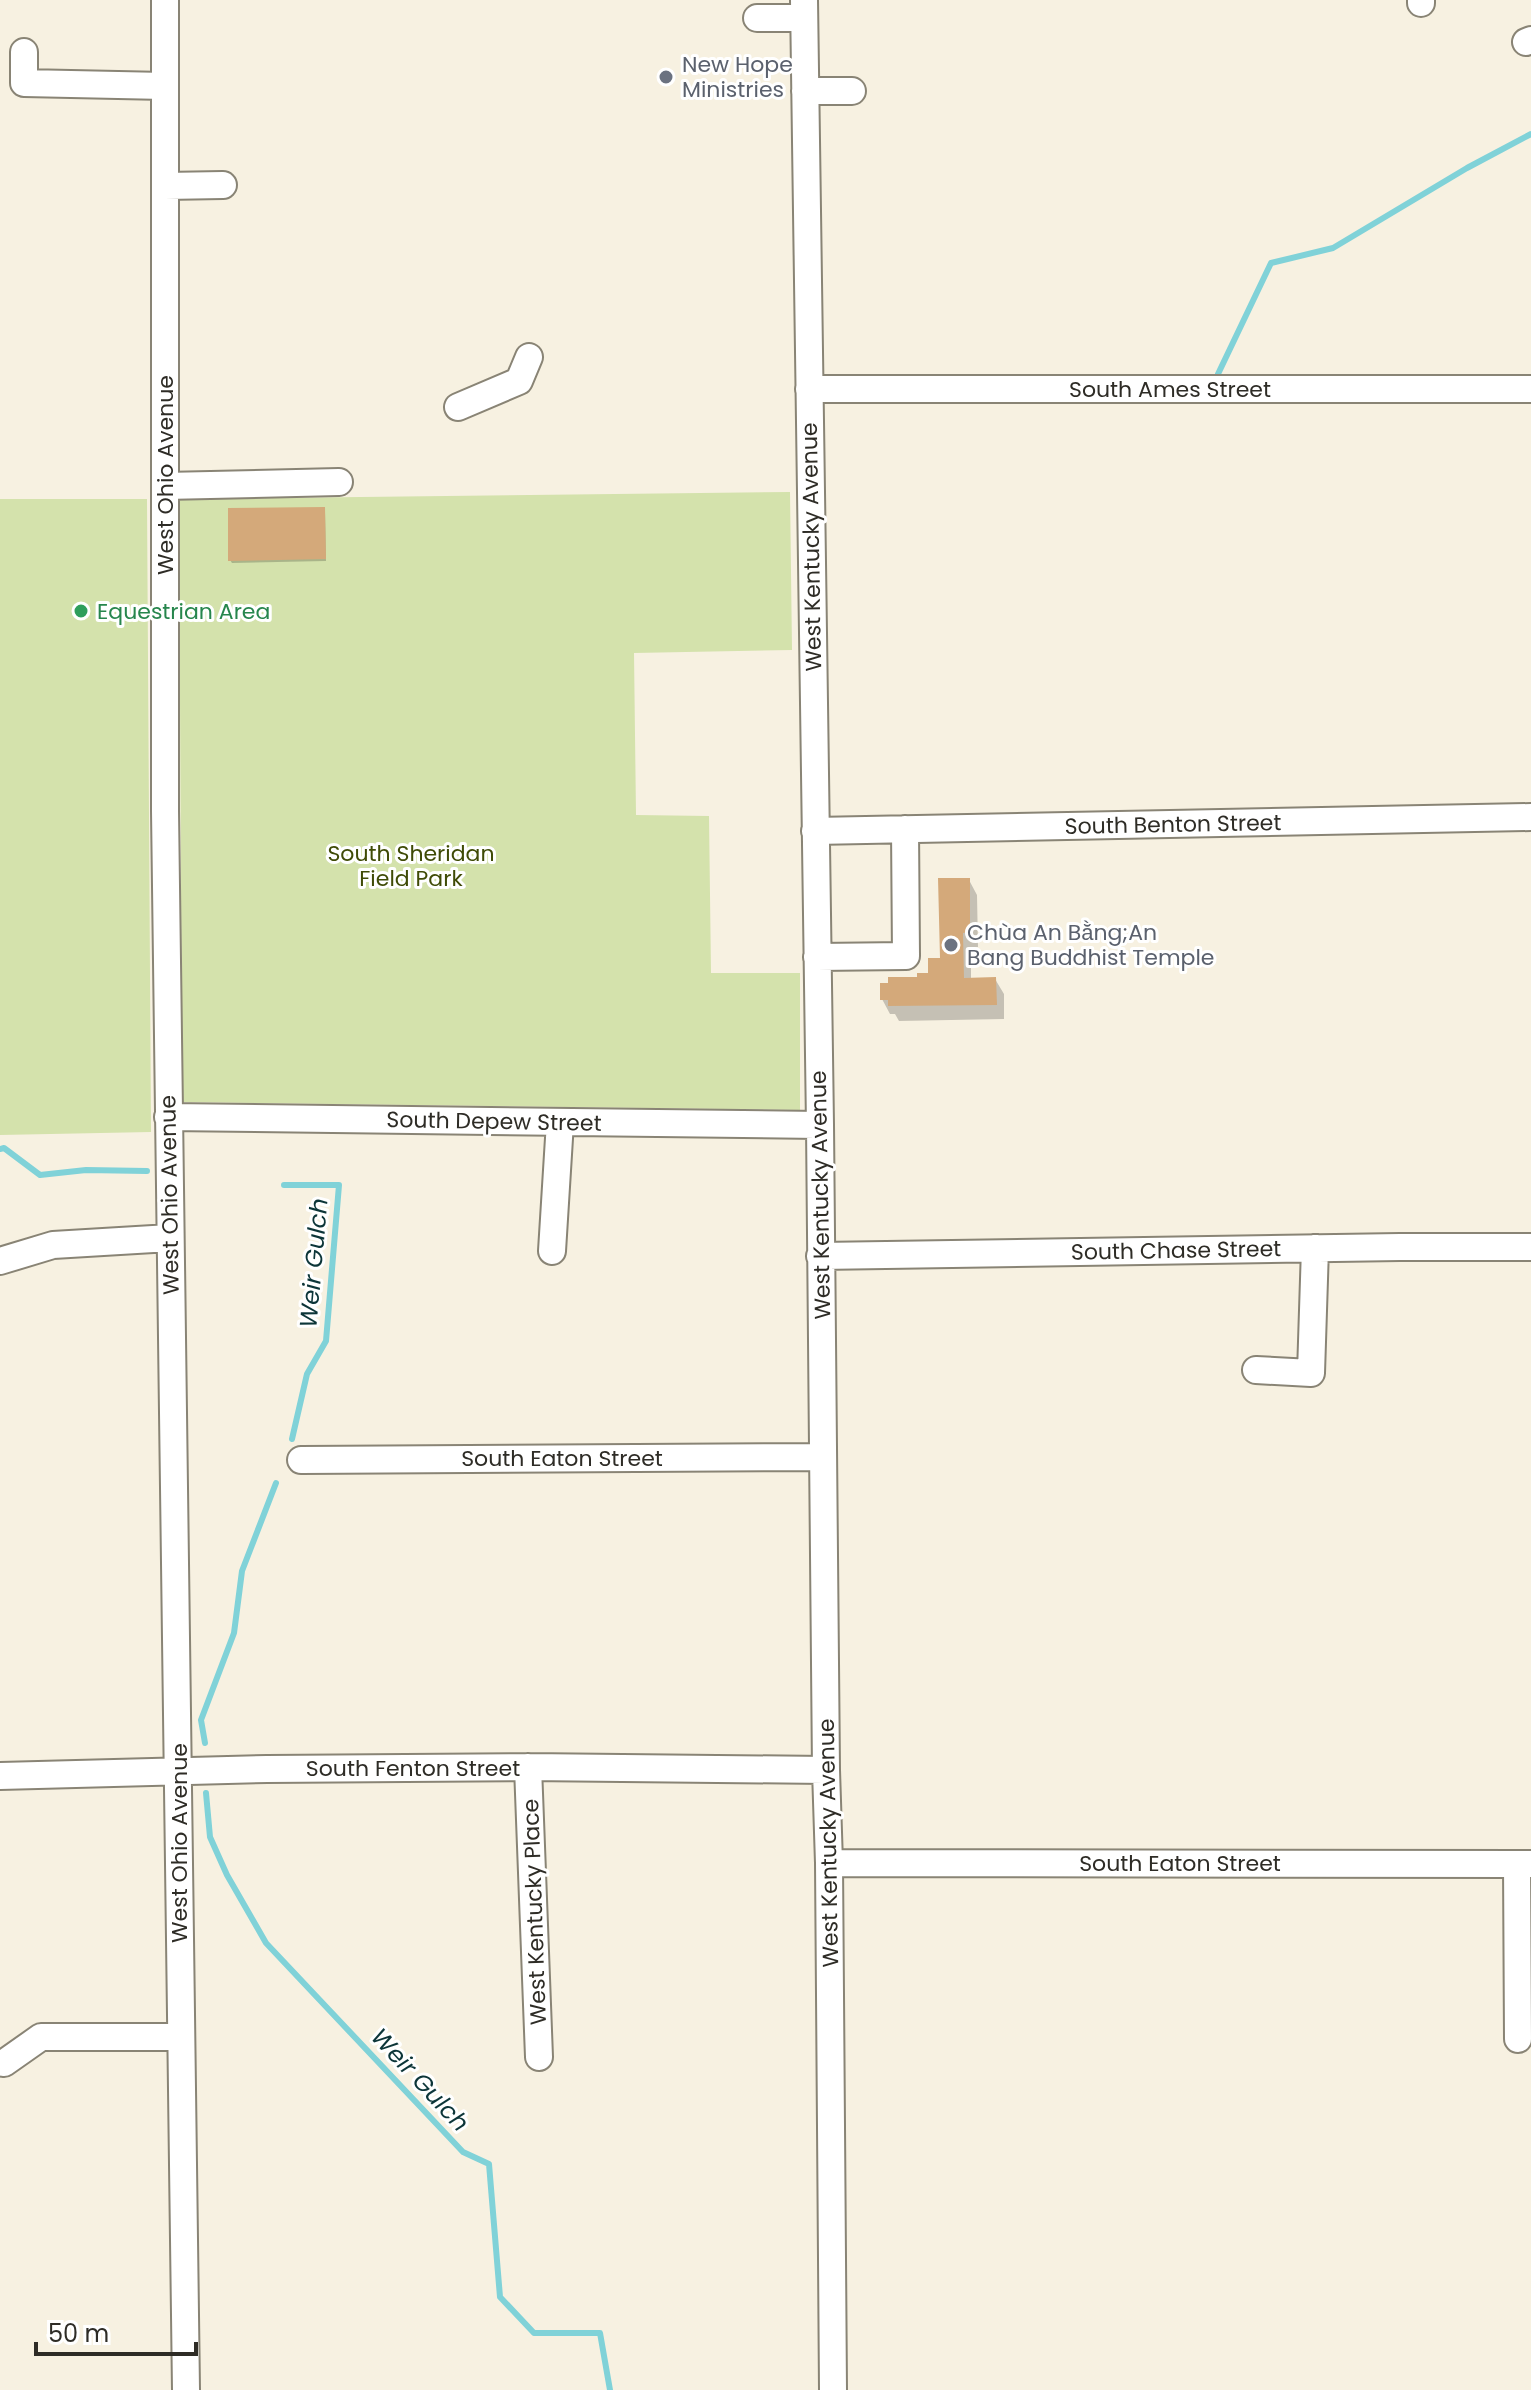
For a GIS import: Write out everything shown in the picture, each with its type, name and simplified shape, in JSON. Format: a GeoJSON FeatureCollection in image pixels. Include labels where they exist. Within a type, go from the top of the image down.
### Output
{"type":"FeatureCollection","features":[{"type":"Feature","properties":{"kind":"street","name":"West Ohio Avenue"},"geometry":{"type":"LineString","coordinates":[[165,0],[168,1117],[186,2390]]}},
{"type":"Feature","properties":{"kind":"street"},"geometry":{"type":"LineString","coordinates":[[757,18],[804,9]]}},
{"type":"Feature","properties":{"kind":"street","name":"West Kentucky Avenue"},"geometry":{"type":"LineString","coordinates":[[804,9],[829,1863],[833,2390]]}},
{"type":"Feature","properties":{"kind":"street"},"geometry":{"type":"LineString","coordinates":[[24,52],[24,83],[165,86]]}},
{"type":"Feature","properties":{"kind":"street"},"geometry":{"type":"LineString","coordinates":[[805,91],[852,91]]}},
{"type":"Feature","properties":{"kind":"street"},"geometry":{"type":"LineString","coordinates":[[165,186],[223,185]]}},
{"type":"Feature","properties":{"kind":"street"},"geometry":{"type":"LineString","coordinates":[[458,407],[519,381],[529,357]]}},
{"type":"Feature","properties":{"kind":"street","name":"South Ames Street"},"geometry":{"type":"LineString","coordinates":[[809,389],[1531,389]]}},
{"type":"Feature","properties":{"kind":"street"},"geometry":{"type":"LineString","coordinates":[[165,486],[339,482]]}},
{"type":"Feature","properties":{"kind":"street","name":"South Benton Street"},"geometry":{"type":"LineString","coordinates":[[815,831],[1531,817]]}},
{"type":"Feature","properties":{"kind":"street"},"geometry":{"type":"LineString","coordinates":[[817,957],[906,956],[905,829]]}},
{"type":"Feature","properties":{"kind":"street","name":"South Depew Street"},"geometry":{"type":"LineString","coordinates":[[168,1117],[820,1125]]}},
{"type":"Feature","properties":{"kind":"street"},"geometry":{"type":"LineString","coordinates":[[552,1251],[560,1122]]}},
{"type":"Feature","properties":{"kind":"street"},"geometry":{"type":"LineString","coordinates":[[0,1261],[53,1245],[170,1238]]}},
{"type":"Feature","properties":{"kind":"street","name":"South Chase Street"},"geometry":{"type":"LineString","coordinates":[[820,1256],[1531,1247]]}},
{"type":"Feature","properties":{"kind":"street"},"geometry":{"type":"LineString","coordinates":[[1256,1370],[1311,1373],[1315,1248]]}},
{"type":"Feature","properties":{"kind":"street","name":"South Eaton Street"},"geometry":{"type":"LineString","coordinates":[[301,1460],[823,1457]]}},
{"type":"Feature","properties":{"kind":"street","name":"South Fenton Street"},"geometry":{"type":"LineString","coordinates":[[0,1776],[528,1767],[826,1770]]}},
{"type":"Feature","properties":{"kind":"street","name":"West Kentucky Place"},"geometry":{"type":"LineString","coordinates":[[528,1767],[539,2057]]}},
{"type":"Feature","properties":{"kind":"street","name":"South Eaton Street"},"geometry":{"type":"LineString","coordinates":[[829,1863],[1524,1864]]}},
{"type":"Feature","properties":{"kind":"street"},"geometry":{"type":"LineString","coordinates":[[1518,2039],[1524,1864]]}},
{"type":"Feature","properties":{"kind":"street"},"geometry":{"type":"LineString","coordinates":[[1,2062],[41,2037],[180,2037]]}},
{"type":"Feature","properties":{"kind":"green space","name":"South Sheridan Field Park"},"geometry":{"type":"Polygon","coordinates":[[[790,492],[792,650],[634,653],[636,815],[709,816],[711,973],[800,973],[800,1110],[182,1102],[179,499],[790,492]]]}},
{"type":"Feature","properties":{"kind":"green space"},"geometry":{"type":"Polygon","coordinates":[[[0,499],[147,499],[151,1132],[0,1135],[0,499]]]}},
{"type":"Feature","properties":{"kind":"building"},"geometry":{"type":"Polygon","coordinates":[[[325,507],[326,559],[228,561],[228,508],[325,507]]]}},
{"type":"Feature","properties":{"kind":"building","name":"Chùa An Bằng;An Bang Buddhist Temple"},"geometry":{"type":"Polygon","coordinates":[[[938,878],[970,878],[970,932],[963,933],[964,978],[996,977],[997,1005],[888,1006],[888,1000],[880,1000],[880,983],[888,983],[888,977],[917,977],[917,973],[928,973],[928,958],[940,958],[938,878]]]}},
{"type":"Feature","properties":{"kind":"waterway"},"geometry":{"type":"LineString","coordinates":[[1218,374],[1271,263],[1333,248],[1467,168],[1531,134]]}},
{"type":"Feature","properties":{"kind":"waterway","name":"Weir Gulch"},"geometry":{"type":"LineString","coordinates":[[0,1149],[4,1148],[40,1175],[86,1170],[147,1171]]}},
{"type":"Feature","properties":{"kind":"waterway","name":"Weir Gulch"},"geometry":{"type":"LineString","coordinates":[[284,1185],[339,1185],[326,1341],[307,1374],[292,1439]]}},
{"type":"Feature","properties":{"kind":"waterway","name":"Weir Gulch"},"geometry":{"type":"LineString","coordinates":[[205,1743],[201,1720],[234,1633],[242,1571],[276,1483]]}},
{"type":"Feature","properties":{"kind":"waterway","name":"Weir Gulch"},"geometry":{"type":"LineString","coordinates":[[206,1793],[210,1837],[227,1875],[266,1943],[463,2152],[489,2164],[500,2297],[534,2333],[600,2333],[610,2390]]}},
{"type":"Feature","properties":{"kind":"place","name":"New Hope Ministries"},"geometry":{"type":"Point","coordinates":[666,77]}},
{"type":"Feature","properties":{"kind":"place","name":"Equestrian Area"},"geometry":{"type":"Point","coordinates":[81,611]}},
{"type":"Feature","properties":{"kind":"place","name":"Chùa An Bằng;An Bang Buddhist Temple"},"geometry":{"type":"Point","coordinates":[951,945]}}]}
